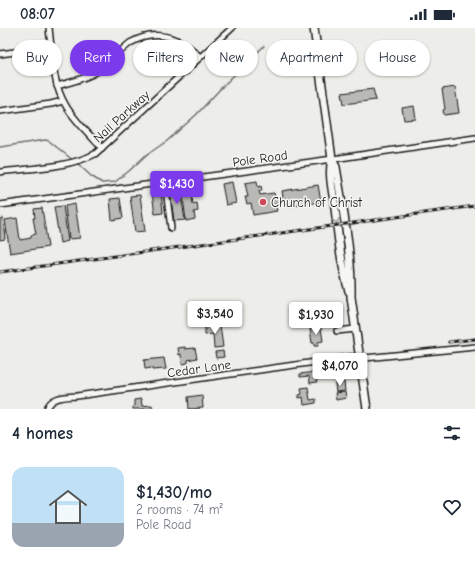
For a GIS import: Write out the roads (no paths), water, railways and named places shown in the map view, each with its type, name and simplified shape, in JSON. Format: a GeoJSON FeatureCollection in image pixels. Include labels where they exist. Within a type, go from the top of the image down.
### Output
{"type":"FeatureCollection","features":[{"type":"Feature","properties":{"kind":"main road"},"geometry":{"type":"LineString","coordinates":[[314,28],[332,159],[330,168],[336,218],[346,281],[351,297],[367,409]]}},
{"type":"Feature","properties":{"kind":"street"},"geometry":{"type":"LineString","coordinates":[[48,28],[50,40]]}},
{"type":"Feature","properties":{"kind":"street","name":"Nail Parkway"},"geometry":{"type":"LineString","coordinates":[[0,172],[65,164],[79,161],[95,154],[232,28]]}},
{"type":"Feature","properties":{"kind":"street"},"geometry":{"type":"LineString","coordinates":[[57,86],[93,74],[130,43],[150,35],[167,35],[179,38],[189,45],[200,57]]}},
{"type":"Feature","properties":{"kind":"street"},"geometry":{"type":"LineString","coordinates":[[0,54],[12,52]]}},
{"type":"Feature","properties":{"kind":"street"},"geometry":{"type":"LineString","coordinates":[[55,76],[57,86],[71,113],[102,148]]}},
{"type":"Feature","properties":{"kind":"street"},"geometry":{"type":"LineString","coordinates":[[0,111],[52,104],[63,100]]}},
{"type":"Feature","properties":{"kind":"street","name":"Pole Road"},"geometry":{"type":"LineString","coordinates":[[0,205],[475,138]]}},
{"type":"Feature","properties":{"kind":"street"},"geometry":{"type":"LineString","coordinates":[[165,182],[171,228]]}},
{"type":"Feature","properties":{"kind":"street"},"geometry":{"type":"LineString","coordinates":[[337,331],[356,329]]}},
{"type":"Feature","properties":{"kind":"street","name":"Cedar Lane"},"geometry":{"type":"LineString","coordinates":[[47,409],[49,404],[57,399],[351,357],[360,358],[475,347]]}},
{"type":"Feature","properties":{"kind":"waterway"},"geometry":{"type":"LineString","coordinates":[[77,163],[91,176],[102,183],[115,182],[145,156],[167,141],[196,115],[264,46]]}},
{"type":"Feature","properties":{"kind":"waterway"},"geometry":{"type":"LineString","coordinates":[[0,147],[45,140],[49,141],[74,161]]}},
{"type":"Feature","properties":{"kind":"railway"},"geometry":{"type":"LineString","coordinates":[[0,272],[475,206]]}},
{"type":"Feature","properties":{"kind":"railway"},"geometry":{"type":"LineString","coordinates":[[449,342],[475,339]]}},
{"type":"Feature","properties":{"kind":"place","name":"Church of Christ"},"geometry":{"type":"Point","coordinates":[263,202]}}]}
